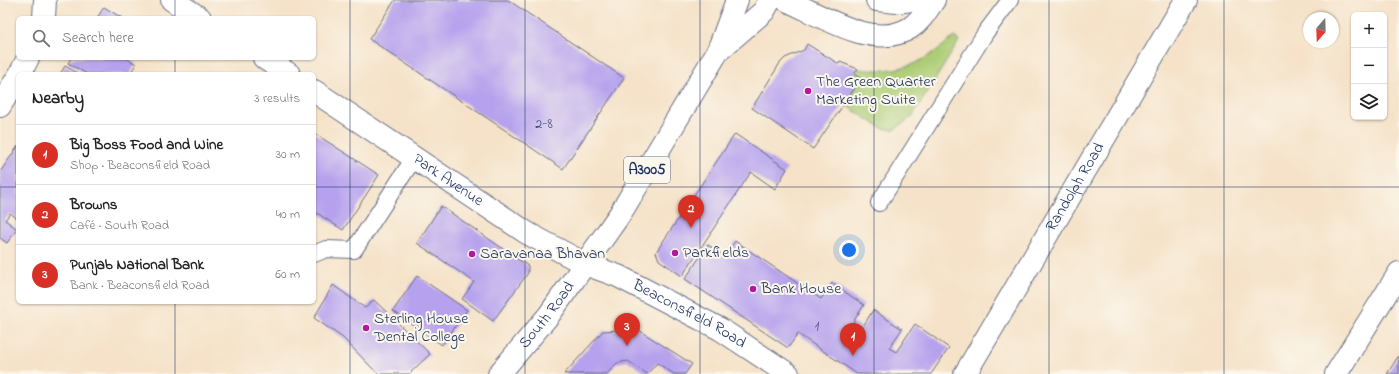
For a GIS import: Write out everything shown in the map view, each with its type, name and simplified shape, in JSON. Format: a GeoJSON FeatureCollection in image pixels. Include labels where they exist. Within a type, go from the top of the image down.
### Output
{"type":"FeatureCollection","features":[{"type":"Feature","properties":{"kind":"street"},"geometry":{"type":"LineString","coordinates":[[44,16],[45,0]]}},
{"type":"Feature","properties":{"kind":"street"},"geometry":{"type":"LineString","coordinates":[[172,0],[197,16]]}},
{"type":"Feature","properties":{"kind":"street","name":"South Road"},"geometry":{"type":"LineString","coordinates":[[718,51],[764,11],[770,0]]}},
{"type":"Feature","properties":{"kind":"street"},"geometry":{"type":"LineString","coordinates":[[786,0],[846,28],[873,35],[889,36],[909,28],[922,17],[934,0]]}},
{"type":"Feature","properties":{"kind":"street"},"geometry":{"type":"LineString","coordinates":[[877,0],[897,2],[911,0]]}},
{"type":"Feature","properties":{"kind":"street","name":"Randolph Road"},"geometry":{"type":"LineString","coordinates":[[965,374],[1186,0]]}},
{"type":"Feature","properties":{"kind":"street","name":"South Road"},"geometry":{"type":"LineString","coordinates":[[499,374],[531,338],[585,264],[630,198],[718,51],[736,2]]}},
{"type":"Feature","properties":{"kind":"street"},"geometry":{"type":"LineString","coordinates":[[21,72],[27,60]]}},
{"type":"Feature","properties":{"kind":"street"},"geometry":{"type":"LineString","coordinates":[[267,60],[286,72]]}},
{"type":"Feature","properties":{"kind":"street"},"geometry":{"type":"LineString","coordinates":[[0,106],[16,80]]}},
{"type":"Feature","properties":{"kind":"street","name":"Park Avenue"},"geometry":{"type":"LineString","coordinates":[[316,92],[527,233],[585,264]]}},
{"type":"Feature","properties":{"kind":"street","name":"Beaconsfield Road"},"geometry":{"type":"LineString","coordinates":[[585,264],[618,276],[720,329],[788,374]]}},
{"type":"Feature","properties":{"kind":"street"},"geometry":{"type":"LineString","coordinates":[[1336,374],[1399,273]]}},
{"type":"Feature","properties":{"kind":"lane"},"geometry":{"type":"LineString","coordinates":[[879,203],[986,32],[1010,0]]}},
{"type":"Feature","properties":{"kind":"lane"},"geometry":{"type":"LineString","coordinates":[[316,253],[326,249],[354,250],[414,158]]}},
{"type":"Feature","properties":{"kind":"green space"},"geometry":{"type":"Polygon","coordinates":[[[954,37],[959,41],[912,117],[894,130],[881,128],[844,104],[861,79],[854,74],[858,69],[887,70],[910,65],[942,47],[954,37]]]}},
{"type":"Feature","properties":{"kind":"building"},"geometry":{"type":"Polygon","coordinates":[[[395,0],[508,0],[624,78],[563,169],[369,39],[395,0]]]}},
{"type":"Feature","properties":{"kind":"building"},"geometry":{"type":"Polygon","coordinates":[[[104,7],[119,16],[98,16],[104,7]]]}},
{"type":"Feature","properties":{"kind":"building","name":"The Green Quarter Marketing Suite"},"geometry":{"type":"Polygon","coordinates":[[[807,44],[839,64],[840,62],[858,69],[854,74],[861,79],[813,149],[752,108],[780,63],[785,58],[804,50],[807,44]]]}},
{"type":"Feature","properties":{"kind":"building"},"geometry":{"type":"Polygon","coordinates":[[[70,60],[129,60],[136,64],[131,72],[84,72],[68,63],[70,60]]]}},
{"type":"Feature","properties":{"kind":"building"},"geometry":{"type":"Polygon","coordinates":[[[65,66],[76,72],[61,72],[65,66]]]}},
{"type":"Feature","properties":{"kind":"building"},"geometry":{"type":"Polygon","coordinates":[[[316,134],[379,175],[343,230],[316,212],[316,134]]]}},
{"type":"Feature","properties":{"kind":"building"},"geometry":{"type":"Polygon","coordinates":[[[735,134],[787,169],[775,189],[751,172],[682,276],[659,260],[656,252],[735,134]]]}},
{"type":"Feature","properties":{"kind":"building"},"geometry":{"type":"Polygon","coordinates":[[[16,149],[16,218],[10,213],[5,220],[16,228],[16,230],[7,243],[0,238],[0,172],[16,149]]]}},
{"type":"Feature","properties":{"kind":"building","name":"Saravanaa Bhavan"},"geometry":{"type":"Polygon","coordinates":[[[441,206],[528,266],[528,273],[493,321],[462,299],[474,282],[417,243],[441,206]]]}},
{"type":"Feature","properties":{"kind":"building"},"geometry":{"type":"Polygon","coordinates":[[[735,241],[821,299],[832,283],[864,305],[853,322],[862,328],[873,310],[902,329],[889,348],[896,352],[915,324],[949,348],[931,374],[857,374],[798,334],[788,348],[685,279],[708,245],[725,256],[735,241]]]}},
{"type":"Feature","properties":{"kind":"building"},"geometry":{"type":"Polygon","coordinates":[[[417,276],[467,310],[442,345],[393,311],[417,276]]]}},
{"type":"Feature","properties":{"kind":"building","name":"Sterling House Dental College"},"geometry":{"type":"Polygon","coordinates":[[[333,285],[365,308],[374,300],[430,354],[409,374],[378,374],[343,338],[314,318],[333,285]]]}},
{"type":"Feature","properties":{"kind":"building"},"geometry":{"type":"Polygon","coordinates":[[[637,329],[692,364],[685,374],[674,374],[657,363],[647,374],[628,361],[617,363],[607,374],[564,374],[603,331],[637,329]]]}},
{"type":"Feature","properties":{"kind":"building"},"geometry":{"type":"Polygon","coordinates":[[[1399,355],[1399,374],[1387,374],[1399,355]]]}},
{"type":"Feature","properties":{"kind":"place","name":"The Green Quarter Marketing Suite"},"geometry":{"type":"Point","coordinates":[808,91]}},
{"type":"Feature","properties":{"kind":"place","name":"Browns"},"geometry":{"type":"Point","coordinates":[691,228]}},
{"type":"Feature","properties":{"kind":"place","name":"Parkfields"},"geometry":{"type":"Point","coordinates":[675,253]}},
{"type":"Feature","properties":{"kind":"place","name":"Saravanaa Bhavan"},"geometry":{"type":"Point","coordinates":[472,254]}},
{"type":"Feature","properties":{"kind":"place","name":"Bank House"},"geometry":{"type":"Point","coordinates":[753,289]}},
{"type":"Feature","properties":{"kind":"place","name":"Sterling House Dental College"},"geometry":{"type":"Point","coordinates":[366,328]}},
{"type":"Feature","properties":{"kind":"place","name":"Punjab National Bank"},"geometry":{"type":"Point","coordinates":[627,346]}},
{"type":"Feature","properties":{"kind":"place","name":"Big Boss Food and Wine"},"geometry":{"type":"Point","coordinates":[853,356]}}]}
